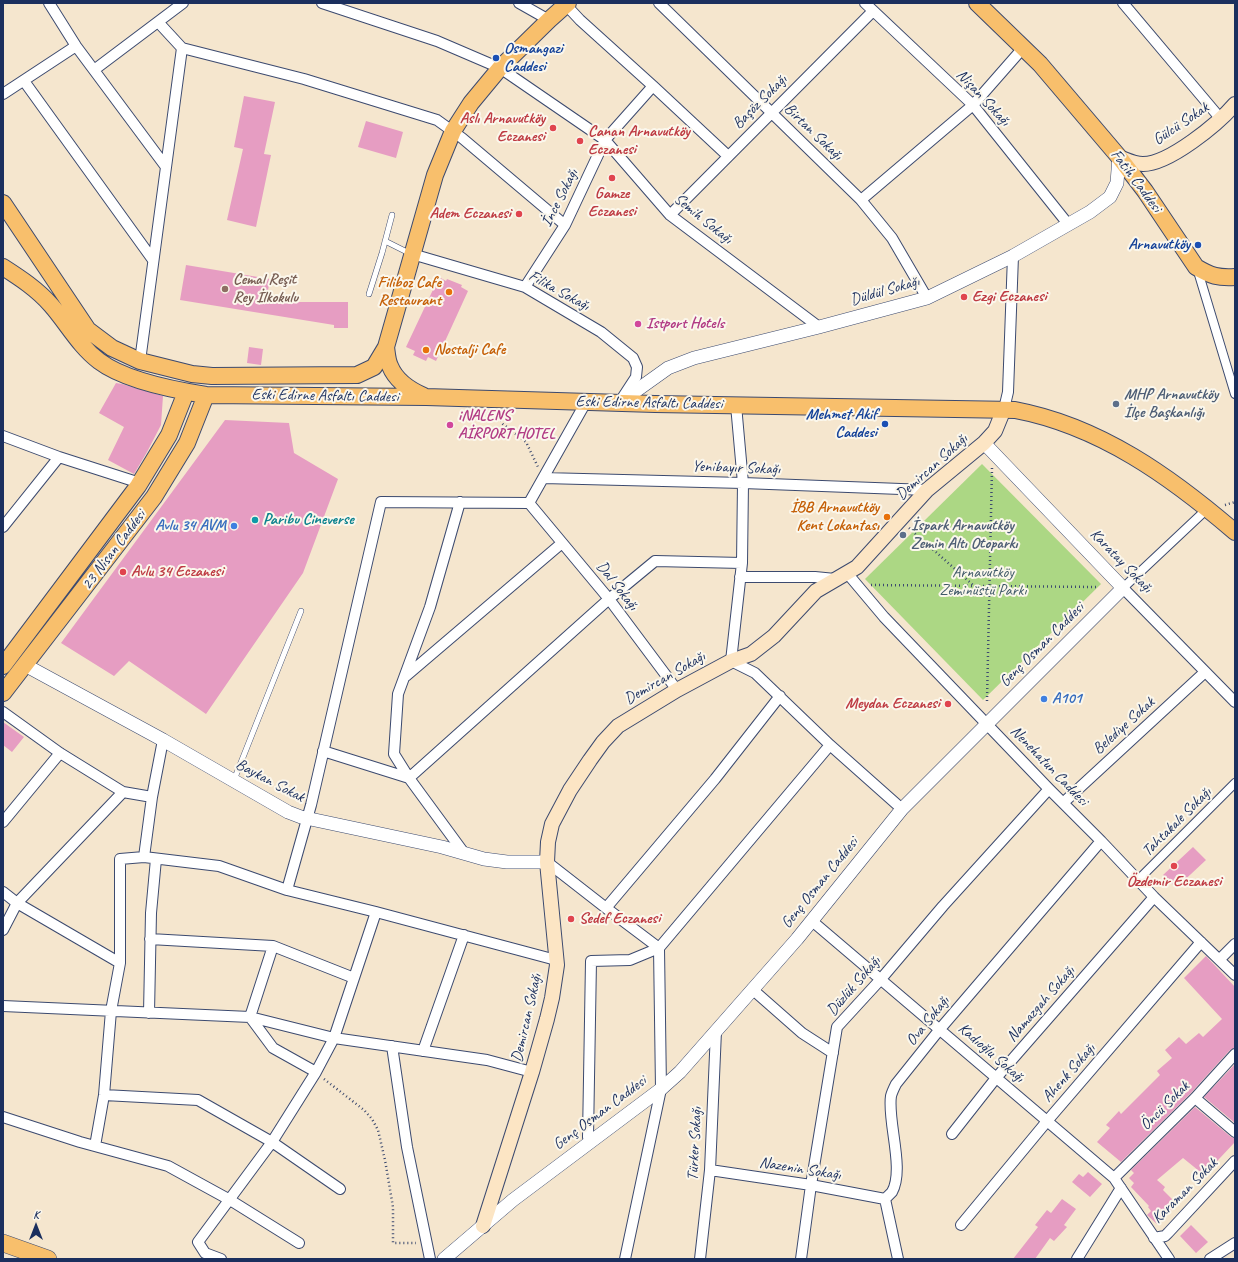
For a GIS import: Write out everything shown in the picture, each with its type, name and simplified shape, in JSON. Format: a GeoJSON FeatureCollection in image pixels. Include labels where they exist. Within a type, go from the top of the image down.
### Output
{"type":"FeatureCollection","features":[{"type":"Feature","properties":{"kind":"highway"},"geometry":{"type":"LineString","coordinates":[[3,1243],[48,1259]]}},
{"type":"Feature","properties":{"kind":"main road","name":"Fatih Caddesi"},"geometry":{"type":"LineString","coordinates":[[977,3],[1040,64],[1119,157],[1146,191],[1196,267]]}},
{"type":"Feature","properties":{"kind":"main road"},"geometry":{"type":"LineString","coordinates":[[426,397],[410,390],[398,380],[389,366],[386,347],[435,175],[453,131],[471,103],[500,68],[548,20],[567,4]]}},
{"type":"Feature","properties":{"kind":"main road","name":"Gülcü Sokak"},"geometry":{"type":"LineString","coordinates":[[1119,157],[1135,164],[1144,164],[1171,155],[1205,132],[1230,110]]}},
{"type":"Feature","properties":{"kind":"main road","name":"Eski Edirne Asfaltı Caddesi"},"geometry":{"type":"LineString","coordinates":[[3,203],[88,330],[112,348],[140,361],[192,374],[212,376],[357,375],[374,367],[386,347]]}},
{"type":"Feature","properties":{"kind":"main road","name":"Eski Edirne Asfaltı Caddesi"},"geometry":{"type":"LineString","coordinates":[[3,267],[30,284],[50,304],[80,342],[98,360],[116,372],[138,380],[186,392],[206,395],[426,397],[736,406],[1004,409],[1030,413],[1071,426],[1113,445],[1144,462],[1235,532]]}},
{"type":"Feature","properties":{"kind":"main road"},"geometry":{"type":"LineString","coordinates":[[1196,267],[1208,274],[1221,278],[1235,277]]}},
{"type":"Feature","properties":{"kind":"main road","name":"23 Nisan Caddesi"},"geometry":{"type":"LineString","coordinates":[[5,660],[140,483],[169,435],[186,392]]}},
{"type":"Feature","properties":{"kind":"main road","name":"23 Nisan Caddesi"},"geometry":{"type":"LineString","coordinates":[[3,693],[154,497],[187,443],[206,395]]}},
{"type":"Feature","properties":{"kind":"main road","name":"Demircan Sokağı"},"geometry":{"type":"LineString","coordinates":[[483,1226],[532,1072],[547,1019],[556,975],[547,862],[548,842],[552,824],[570,790],[603,742],[618,726],[677,690],[731,661],[751,654],[774,636],[816,591],[857,567],[927,490],[988,448],[1004,409]]}},
{"type":"Feature","properties":{"kind":"main road"},"geometry":{"type":"LineString","coordinates":[[5,660],[25,665]]}},
{"type":"Feature","properties":{"kind":"street"},"geometry":{"type":"LineString","coordinates":[[50,3],[76,46],[166,167]]}},
{"type":"Feature","properties":{"kind":"street"},"geometry":{"type":"LineString","coordinates":[[94,70],[183,3]]}},
{"type":"Feature","properties":{"kind":"street","name":"Semih Sokağı"},"geometry":{"type":"LineString","coordinates":[[322,3],[437,41],[500,68],[605,140],[670,215],[819,327]]}},
{"type":"Feature","properties":{"kind":"street"},"geometry":{"type":"LineString","coordinates":[[519,3],[548,20]]}},
{"type":"Feature","properties":{"kind":"street","name":"Birtan Sokağı"},"geometry":{"type":"LineString","coordinates":[[659,3],[861,200],[892,238],[927,298]]}},
{"type":"Feature","properties":{"kind":"street","name":"Nişan Sokağı"},"geometry":{"type":"LineString","coordinates":[[865,3],[973,105],[1068,224]]}},
{"type":"Feature","properties":{"kind":"street"},"geometry":{"type":"LineString","coordinates":[[1123,3],[1230,110]]}},
{"type":"Feature","properties":{"kind":"street"},"geometry":{"type":"LineString","coordinates":[[567,4],[580,20],[728,156]]}},
{"type":"Feature","properties":{"kind":"street","name":"Başöz Sokağı"},"geometry":{"type":"LineString","coordinates":[[670,215],[873,11]]}},
{"type":"Feature","properties":{"kind":"street"},"geometry":{"type":"LineString","coordinates":[[158,22],[182,48],[304,79],[437,120],[453,131],[565,225]]}},
{"type":"Feature","properties":{"kind":"street"},"geometry":{"type":"LineString","coordinates":[[3,94],[76,46]]}},
{"type":"Feature","properties":{"kind":"street"},"geometry":{"type":"LineString","coordinates":[[140,361],[182,48]]}},
{"type":"Feature","properties":{"kind":"street"},"geometry":{"type":"LineString","coordinates":[[861,200],[973,105],[1023,48]]}},
{"type":"Feature","properties":{"kind":"street"},"geometry":{"type":"LineString","coordinates":[[24,81],[153,260]]}},
{"type":"Feature","properties":{"kind":"street","name":"İnce Sokağı"},"geometry":{"type":"LineString","coordinates":[[525,287],[565,225],[605,140],[653,86]]}},
{"type":"Feature","properties":{"kind":"street","name":"Düldül Sokağı"},"geometry":{"type":"LineString","coordinates":[[619,403],[668,368],[687,360],[927,298],[1013,256],[1090,212],[1110,197],[1117,183],[1119,157]]}},
{"type":"Feature","properties":{"kind":"street","name":"Filika Sokağı"},"geometry":{"type":"LineString","coordinates":[[412,254],[525,287],[601,332],[633,358],[637,367],[636,377],[619,403]]}},
{"type":"Feature","properties":{"kind":"street","name":"Demircan Sokağı"},"geometry":{"type":"LineString","coordinates":[[1004,409],[1008,392],[1013,256]]}},
{"type":"Feature","properties":{"kind":"street","name":"Fatih Caddesi"},"geometry":{"type":"LineString","coordinates":[[1196,267],[1235,394]]}},
{"type":"Feature","properties":{"kind":"street"},"geometry":{"type":"LineString","coordinates":[[287,890],[307,818],[381,502],[529,503],[586,402]]}},
{"type":"Feature","properties":{"kind":"street"},"geometry":{"type":"LineString","coordinates":[[736,406],[743,483],[742,563],[731,661],[755,673],[830,745],[902,809]]}},
{"type":"Feature","properties":{"kind":"street"},"geometry":{"type":"LineString","coordinates":[[3,436],[58,457],[140,483]]}},
{"type":"Feature","properties":{"kind":"street","name":"Karatay Sokağı"},"geometry":{"type":"LineString","coordinates":[[988,448],[1235,702]]}},
{"type":"Feature","properties":{"kind":"street"},"geometry":{"type":"LineString","coordinates":[[3,527],[58,457]]}},
{"type":"Feature","properties":{"kind":"street","name":"Yenibayır Sokağı"},"geometry":{"type":"LineString","coordinates":[[543,478],[743,483],[927,490]]}},
{"type":"Feature","properties":{"kind":"street"},"geometry":{"type":"LineString","coordinates":[[460,502],[430,607],[398,694],[394,754],[409,778],[464,853]]}},
{"type":"Feature","properties":{"kind":"street","name":"Dal Sokağı"},"geometry":{"type":"LineString","coordinates":[[529,503],[609,599],[677,690]]}},
{"type":"Feature","properties":{"kind":"street","name":"Genç Osman Caddesi"},"geometry":{"type":"LineString","coordinates":[[444,1259],[513,1200],[661,1089],[680,1072],[812,921],[902,809],[1123,588],[1207,510]]}},
{"type":"Feature","properties":{"kind":"street"},"geometry":{"type":"LineString","coordinates":[[404,678],[562,543]]}},
{"type":"Feature","properties":{"kind":"street"},"geometry":{"type":"LineString","coordinates":[[409,778],[609,599],[655,561],[742,563]]}},
{"type":"Feature","properties":{"kind":"street"},"geometry":{"type":"LineString","coordinates":[[740,577],[841,576]]}},
{"type":"Feature","properties":{"kind":"street","name":"Nenehatun Caddesi"},"geometry":{"type":"LineString","coordinates":[[841,576],[856,584],[884,617],[1062,803],[1101,841],[1154,897],[1235,975]]}},
{"type":"Feature","properties":{"kind":"street","name":"Baykan Sokak"},"geometry":{"type":"LineString","coordinates":[[25,665],[163,740],[288,812],[307,818],[416,841],[484,859],[507,862],[547,862]]}},
{"type":"Feature","properties":{"kind":"street","name":"Belediye Sokak"},"geometry":{"type":"LineString","coordinates":[[1062,803],[1205,672]]}},
{"type":"Feature","properties":{"kind":"street"},"geometry":{"type":"LineString","coordinates":[[606,908],[715,779],[780,696]]}},
{"type":"Feature","properties":{"kind":"street"},"geometry":{"type":"LineString","coordinates":[[3,712],[60,753],[123,792],[152,797]]}},
{"type":"Feature","properties":{"kind":"street"},"geometry":{"type":"LineString","coordinates":[[144,858],[152,797],[163,740]]}},
{"type":"Feature","properties":{"kind":"street"},"geometry":{"type":"LineString","coordinates":[[590,1142],[588,1137],[591,962],[630,960],[659,948],[830,745]]}},
{"type":"Feature","properties":{"kind":"street"},"geometry":{"type":"LineString","coordinates":[[323,751],[409,778]]}},
{"type":"Feature","properties":{"kind":"street"},"geometry":{"type":"LineString","coordinates":[[3,822],[60,753]]}},
{"type":"Feature","properties":{"kind":"street","name":"Tahtakale Sokağı"},"geometry":{"type":"LineString","coordinates":[[1138,880],[1235,783]]}},
{"type":"Feature","properties":{"kind":"street","name":"Düzlük Sokağı"},"geometry":{"type":"LineString","coordinates":[[801,1259],[811,1185],[837,1027],[881,979],[943,906],[1049,789]]}},
{"type":"Feature","properties":{"kind":"street"},"geometry":{"type":"LineString","coordinates":[[3,930],[17,903],[123,792]]}},
{"type":"Feature","properties":{"kind":"street","name":"Ova Sokağı"},"geometry":{"type":"LineString","coordinates":[[886,1199],[892,1192],[895,1182],[896,1169],[891,1103],[892,1094],[896,1084],[940,1029],[1101,841]]}},
{"type":"Feature","properties":{"kind":"street"},"geometry":{"type":"LineString","coordinates":[[95,1146],[104,1095],[111,1011],[120,963],[120,859],[144,858],[219,866],[287,890],[556,960]]}},
{"type":"Feature","properties":{"kind":"street"},"geometry":{"type":"LineString","coordinates":[[149,1013],[151,913],[156,859]]}},
{"type":"Feature","properties":{"kind":"street"},"geometry":{"type":"LineString","coordinates":[[547,862],[659,948]]}},
{"type":"Feature","properties":{"kind":"street"},"geometry":{"type":"LineString","coordinates":[[3,892],[17,903],[120,963]]}},
{"type":"Feature","properties":{"kind":"street","name":"Namazgah Sokağı"},"geometry":{"type":"LineString","coordinates":[[952,1134],[996,1078],[1154,897]]}},
{"type":"Feature","properties":{"kind":"street"},"geometry":{"type":"LineString","coordinates":[[221,1259],[205,1253],[198,1242],[272,1142],[316,1072],[334,1038],[376,912]]}},
{"type":"Feature","properties":{"kind":"street","name":"Kadıoğlu Sokağı"},"geometry":{"type":"LineString","coordinates":[[812,921],[996,1078],[1048,1120],[1114,1178],[1169,1259]]}},
{"type":"Feature","properties":{"kind":"street"},"geometry":{"type":"LineString","coordinates":[[423,1051],[464,936]]}},
{"type":"Feature","properties":{"kind":"street"},"geometry":{"type":"LineString","coordinates":[[150,939],[273,946],[354,978]]}},
{"type":"Feature","properties":{"kind":"street","name":"Ahenk Sokağı"},"geometry":{"type":"LineString","coordinates":[[961,1225],[1048,1120],[1201,942]]}},
{"type":"Feature","properties":{"kind":"street"},"geometry":{"type":"LineString","coordinates":[[1220,959],[1235,944]]}},
{"type":"Feature","properties":{"kind":"street"},"geometry":{"type":"LineString","coordinates":[[250,1017],[273,946]]}},
{"type":"Feature","properties":{"kind":"street"},"geometry":{"type":"LineString","coordinates":[[625,1259],[661,1089],[659,948]]}},
{"type":"Feature","properties":{"kind":"street"},"geometry":{"type":"LineString","coordinates":[[752,989],[802,1033],[833,1053]]}},
{"type":"Feature","properties":{"kind":"street"},"geometry":{"type":"LineString","coordinates":[[3,1006],[250,1017],[334,1038],[487,1060],[532,1072]]}},
{"type":"Feature","properties":{"kind":"street"},"geometry":{"type":"LineString","coordinates":[[250,1017],[273,1048],[316,1072]]}},
{"type":"Feature","properties":{"kind":"street","name":"Türker Sokağı"},"geometry":{"type":"LineString","coordinates":[[700,1259],[710,1170],[716,1031]]}},
{"type":"Feature","properties":{"kind":"street"},"geometry":{"type":"LineString","coordinates":[[392,1046],[407,1147],[430,1259]]}},
{"type":"Feature","properties":{"kind":"street","name":"Öncü Sokak"},"geometry":{"type":"LineString","coordinates":[[1114,1178],[1194,1098],[1235,1054]]}},
{"type":"Feature","properties":{"kind":"street"},"geometry":{"type":"LineString","coordinates":[[104,1095],[198,1100],[272,1142],[340,1189]]}},
{"type":"Feature","properties":{"kind":"street"},"geometry":{"type":"LineString","coordinates":[[1194,1098],[1235,1132]]}},
{"type":"Feature","properties":{"kind":"street"},"geometry":{"type":"LineString","coordinates":[[3,1117],[95,1146],[168,1166],[230,1200],[299,1243]]}},
{"type":"Feature","properties":{"kind":"street","name":"Karaman Sokak"},"geometry":{"type":"LineString","coordinates":[[1154,1238],[1165,1236],[1235,1161]]}},
{"type":"Feature","properties":{"kind":"street","name":"Nazenin Sokağı"},"geometry":{"type":"LineString","coordinates":[[710,1170],[811,1185],[886,1199]]}},
{"type":"Feature","properties":{"kind":"street"},"geometry":{"type":"LineString","coordinates":[[1077,1259],[1121,1188]]}},
{"type":"Feature","properties":{"kind":"street"},"geometry":{"type":"LineString","coordinates":[[886,1199],[898,1259]]}},
{"type":"Feature","properties":{"kind":"street"},"geometry":{"type":"LineString","coordinates":[[1210,1259],[1235,1243]]}},
{"type":"Feature","properties":{"kind":"lane"},"geometry":{"type":"LineString","coordinates":[[369,294],[392,215]]}},
{"type":"Feature","properties":{"kind":"lane"},"geometry":{"type":"LineString","coordinates":[[385,241],[412,254]]}},
{"type":"Feature","properties":{"kind":"lane"},"geometry":{"type":"LineString","coordinates":[[234,781],[301,611]]}},
{"type":"Feature","properties":{"kind":"path"},"geometry":{"type":"LineString","coordinates":[[490,399],[503,424],[526,442],[543,478]]}},
{"type":"Feature","properties":{"kind":"path"},"geometry":{"type":"LineString","coordinates":[[987,701],[990,586],[988,448]]}},
{"type":"Feature","properties":{"kind":"path"},"geometry":{"type":"LineString","coordinates":[[900,520],[974,586]]}},
{"type":"Feature","properties":{"kind":"path"},"geometry":{"type":"LineString","coordinates":[[856,584],[1098,587]]}},
{"type":"Feature","properties":{"kind":"path"},"geometry":{"type":"LineString","coordinates":[[316,1072],[364,1110],[372,1119],[378,1130],[385,1160],[392,1207],[392,1243],[426,1243]]}},
{"type":"Feature","properties":{"kind":"green space","name":"Arnavutköy Zeminüstü Parkı"},"geometry":{"type":"Polygon","coordinates":[[[982,464],[1101,584],[983,700],[865,579],[982,464]]]}},
{"type":"Feature","properties":{"kind":"building"},"geometry":{"type":"Polygon","coordinates":[[[244,96],[275,102],[264,154],[271,155],[256,227],[227,220],[243,149],[234,147],[244,96]]]}},
{"type":"Feature","properties":{"kind":"building"},"geometry":{"type":"Polygon","coordinates":[[[366,121],[403,132],[396,158],[358,147],[366,121]]]}},
{"type":"Feature","properties":{"kind":"building","name":"Cemal Reşit Rey İlkokulu"},"geometry":{"type":"Polygon","coordinates":[[[186,265],[270,279],[266,302],[348,302],[348,328],[334,328],[334,325],[180,300],[186,265]]]}},
{"type":"Feature","properties":{"kind":"building"},"geometry":{"type":"Polygon","coordinates":[[[439,277],[446,281],[447,279],[462,285],[461,287],[468,291],[436,361],[428,357],[426,361],[413,355],[415,351],[406,347],[439,277]]]}},
{"type":"Feature","properties":{"kind":"building"},"geometry":{"type":"Polygon","coordinates":[[[249,347],[263,349],[261,365],[247,363],[249,347]]]}},
{"type":"Feature","properties":{"kind":"building"},"geometry":{"type":"Polygon","coordinates":[[[116,383],[163,396],[161,425],[134,474],[108,460],[124,427],[99,413],[116,383]]]}},
{"type":"Feature","properties":{"kind":"building","name":"Avlu 34 AVM"},"geometry":{"type":"Polygon","coordinates":[[[225,420],[289,423],[294,453],[338,479],[303,573],[206,714],[129,661],[114,676],[61,643],[225,420]]]}},
{"type":"Feature","properties":{"kind":"building"},"geometry":{"type":"Polygon","coordinates":[[[3,722],[24,737],[12,752],[3,745],[3,722]]]}},
{"type":"Feature","properties":{"kind":"building"},"geometry":{"type":"Polygon","coordinates":[[[1193,847],[1206,860],[1176,888],[1163,875],[1193,847]]]}},
{"type":"Feature","properties":{"kind":"building"},"geometry":{"type":"Polygon","coordinates":[[[1206,956],[1235,987],[1235,1048],[1230,1050],[1190,1094],[1121,1162],[1097,1142],[1110,1128],[1106,1125],[1119,1111],[1121,1114],[1160,1075],[1157,1071],[1172,1058],[1165,1050],[1179,1037],[1186,1044],[1199,1033],[1203,1037],[1222,1019],[1184,978],[1206,956]]]}},
{"type":"Feature","properties":{"kind":"building"},"geometry":{"type":"Polygon","coordinates":[[[1235,1064],[1235,1123],[1204,1097],[1235,1064]]]}},
{"type":"Feature","properties":{"kind":"building"},"geometry":{"type":"Polygon","coordinates":[[[1195,1107],[1231,1137],[1235,1138],[1235,1142],[1204,1175],[1183,1158],[1157,1180],[1165,1187],[1163,1190],[1172,1199],[1170,1202],[1175,1206],[1158,1225],[1147,1215],[1151,1211],[1148,1207],[1149,1206],[1131,1187],[1134,1183],[1129,1178],[1134,1173],[1131,1170],[1195,1107]]]}},
{"type":"Feature","properties":{"kind":"building"},"geometry":{"type":"Polygon","coordinates":[[[1088,1172],[1102,1184],[1090,1197],[1072,1182],[1079,1174],[1083,1177],[1088,1172]]]}},
{"type":"Feature","properties":{"kind":"building"},"geometry":{"type":"Polygon","coordinates":[[[1062,1199],[1076,1209],[1064,1225],[1067,1227],[1054,1241],[1050,1238],[1035,1259],[1013,1259],[1038,1227],[1035,1225],[1047,1210],[1051,1213],[1062,1199]]]}},
{"type":"Feature","properties":{"kind":"building"},"geometry":{"type":"Polygon","coordinates":[[[1191,1225],[1208,1242],[1196,1253],[1180,1236],[1191,1225]]]}},
{"type":"Feature","properties":{"kind":"place","name":"Osmangazi Caddesi"},"geometry":{"type":"Point","coordinates":[496,58]}},
{"type":"Feature","properties":{"kind":"place","name":"Aslı Arnavutköy Eczanesi"},"geometry":{"type":"Point","coordinates":[553,128]}},
{"type":"Feature","properties":{"kind":"place","name":"Canan Arnavutköy Eczanesi"},"geometry":{"type":"Point","coordinates":[580,141]}},
{"type":"Feature","properties":{"kind":"place","name":"Gamze Eczanesi"},"geometry":{"type":"Point","coordinates":[612,178]}},
{"type":"Feature","properties":{"kind":"place","name":"Adem Eczanesi"},"geometry":{"type":"Point","coordinates":[519,214]}},
{"type":"Feature","properties":{"kind":"place","name":"Arnavutköy"},"geometry":{"type":"Point","coordinates":[1198,245]}},
{"type":"Feature","properties":{"kind":"place","name":"Cemal Reşit Rey İlkokulu"},"geometry":{"type":"Point","coordinates":[225,289]}},
{"type":"Feature","properties":{"kind":"place","name":"Filiboz Cafe Restaurant"},"geometry":{"type":"Point","coordinates":[449,292]}},
{"type":"Feature","properties":{"kind":"place","name":"Ezgi Eczanesi"},"geometry":{"type":"Point","coordinates":[964,297]}},
{"type":"Feature","properties":{"kind":"place","name":"Istport Hotels"},"geometry":{"type":"Point","coordinates":[638,324]}},
{"type":"Feature","properties":{"kind":"place","name":"Nostalji Cafe"},"geometry":{"type":"Point","coordinates":[426,350]}},
{"type":"Feature","properties":{"kind":"place","name":"MHP Arnavutköy İlçe Başkanlığı"},"geometry":{"type":"Point","coordinates":[1116,404]}},
{"type":"Feature","properties":{"kind":"place","name":"Mehmet Akif Caddesi"},"geometry":{"type":"Point","coordinates":[885,424]}},
{"type":"Feature","properties":{"kind":"place","name":"iNALENS AİRPORT HOTEL"},"geometry":{"type":"Point","coordinates":[450,425]}},
{"type":"Feature","properties":{"kind":"place","name":"İBB Arnavutköy Kent Lokantası"},"geometry":{"type":"Point","coordinates":[887,517]}},
{"type":"Feature","properties":{"kind":"place","name":"Paribu Cineverse"},"geometry":{"type":"Point","coordinates":[255,520]}},
{"type":"Feature","properties":{"kind":"place","name":"Avlu 34 AVM"},"geometry":{"type":"Point","coordinates":[234,526]}},
{"type":"Feature","properties":{"kind":"place","name":"İspark Arnavutköy Zemin Altı Otoparkı"},"geometry":{"type":"Point","coordinates":[903,535]}},
{"type":"Feature","properties":{"kind":"place","name":"Avlu 34 Eczanesi"},"geometry":{"type":"Point","coordinates":[123,572]}},
{"type":"Feature","properties":{"kind":"place","name":"A101"},"geometry":{"type":"Point","coordinates":[1044,699]}},
{"type":"Feature","properties":{"kind":"place","name":"Meydan Eczanesi"},"geometry":{"type":"Point","coordinates":[948,704]}},
{"type":"Feature","properties":{"kind":"place","name":"Özdemir Eczanesi"},"geometry":{"type":"Point","coordinates":[1174,866]}},
{"type":"Feature","properties":{"kind":"place","name":"Sedef Eczanesi"},"geometry":{"type":"Point","coordinates":[571,919]}}]}
